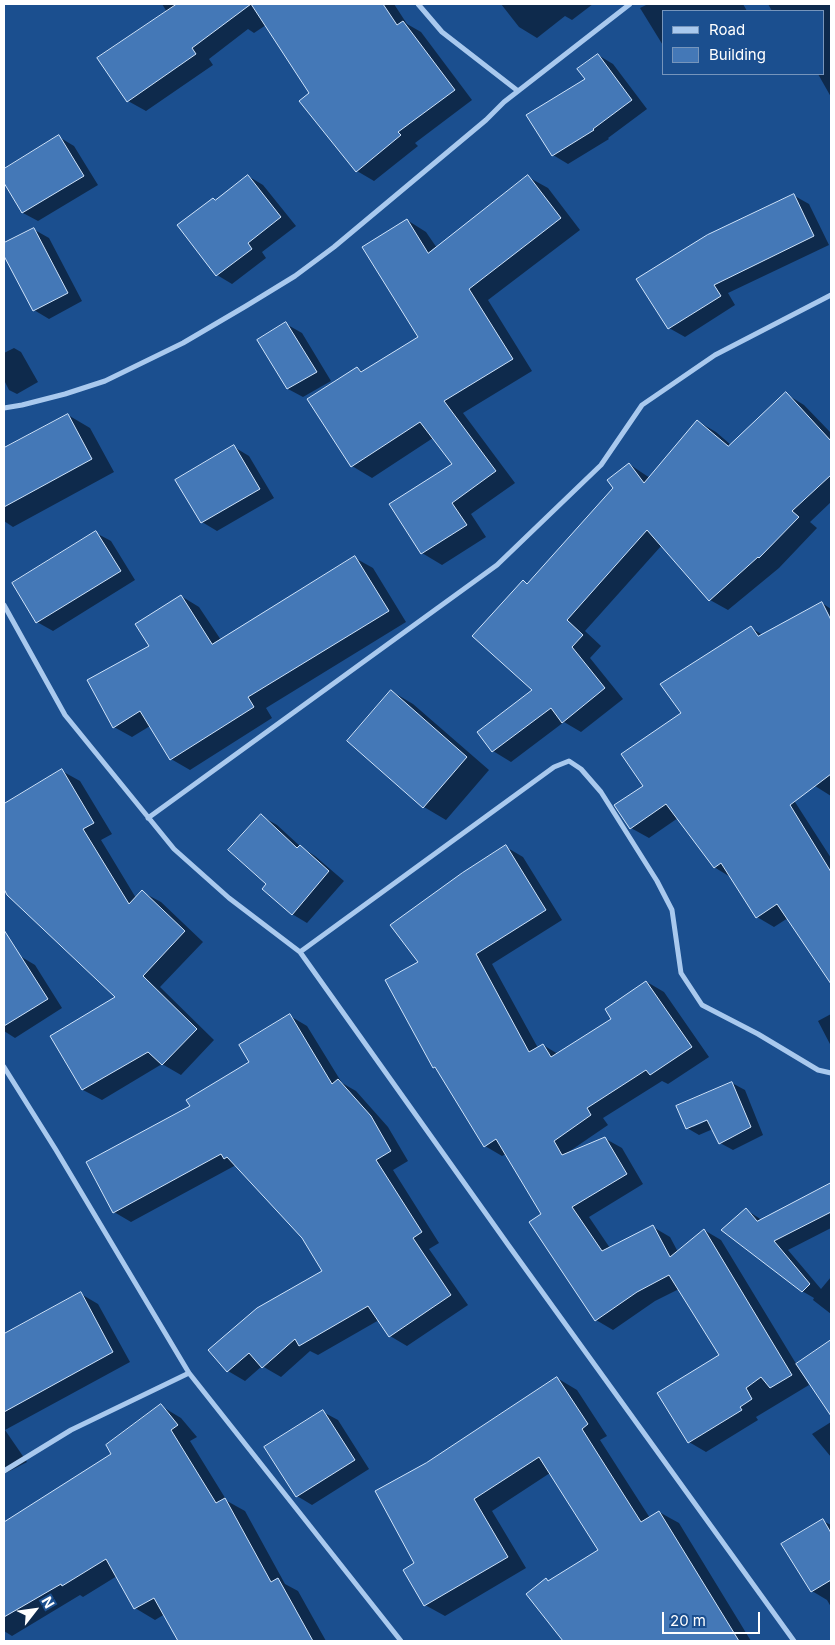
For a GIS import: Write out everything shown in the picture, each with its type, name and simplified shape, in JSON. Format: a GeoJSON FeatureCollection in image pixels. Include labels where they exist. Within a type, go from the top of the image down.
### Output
{"type":"FeatureCollection","features":[{"type":"Feature","properties":{"kind":"street"},"geometry":{"type":"LineString","coordinates":[[418,4],[442,32],[518,91]]}},
{"type":"Feature","properties":{"kind":"street"},"geometry":{"type":"LineString","coordinates":[[4,408],[65,394],[105,381],[183,343],[295,276],[334,247],[518,91],[630,4]]}},
{"type":"Feature","properties":{"kind":"street"},"geometry":{"type":"LineString","coordinates":[[148,818],[497,565],[601,465],[642,406],[715,355],[831,295]]}},
{"type":"Feature","properties":{"kind":"street"},"geometry":{"type":"LineString","coordinates":[[4,605],[65,715],[174,849],[229,898],[300,952],[794,1641]]}},
{"type":"Feature","properties":{"kind":"street"},"geometry":{"type":"LineString","coordinates":[[300,952],[554,767],[569,761],[581,769],[601,792],[657,881],[672,910],[681,973],[702,1005],[758,1034],[818,1070],[831,1073]]}},
{"type":"Feature","properties":{"kind":"street"},"geometry":{"type":"LineString","coordinates":[[4,1067],[56,1150],[189,1374],[401,1641]]}},
{"type":"Feature","properties":{"kind":"street"},"geometry":{"type":"LineString","coordinates":[[4,1471],[71,1430],[189,1374]]}},
{"type":"Feature","properties":{"kind":"building"},"geometry":{"type":"Polygon","coordinates":[[[177,4],[251,4],[192,48],[196,54],[127,102],[97,58],[177,4]]]}},
{"type":"Feature","properties":{"kind":"building"},"geometry":{"type":"Polygon","coordinates":[[[251,4],[383,4],[397,25],[403,21],[455,90],[398,132],[401,135],[356,172],[299,101],[309,93],[251,4]]]}},
{"type":"Feature","properties":{"kind":"building"},"geometry":{"type":"Polygon","coordinates":[[[598,54],[632,100],[594,130],[552,156],[526,115],[585,79],[577,69],[598,54]]]}},
{"type":"Feature","properties":{"kind":"building"},"geometry":{"type":"Polygon","coordinates":[[[59,135],[84,176],[22,213],[4,183],[4,169],[59,135]]]}},
{"type":"Feature","properties":{"kind":"building"},"geometry":{"type":"Polygon","coordinates":[[[248,175],[281,217],[248,243],[252,249],[216,276],[177,225],[248,175]]]}},
{"type":"Feature","properties":{"kind":"building"},"geometry":{"type":"Polygon","coordinates":[[[528,175],[561,218],[469,289],[513,359],[444,401],[496,471],[452,503],[467,525],[421,554],[389,504],[452,464],[420,422],[351,467],[307,399],[357,367],[361,372],[418,337],[362,247],[407,219],[428,253],[528,175]]]}},
{"type":"Feature","properties":{"kind":"building"},"geometry":{"type":"Polygon","coordinates":[[[794,194],[814,236],[714,285],[721,296],[668,329],[636,279],[707,235],[794,194]]]}},
{"type":"Feature","properties":{"kind":"building"},"geometry":{"type":"Polygon","coordinates":[[[34,228],[68,293],[33,311],[4,256],[4,243],[34,228]]]}},
{"type":"Feature","properties":{"kind":"building"},"geometry":{"type":"Polygon","coordinates":[[[286,322],[317,372],[287,389],[257,340],[286,322]]]}},
{"type":"Feature","properties":{"kind":"building"},"geometry":{"type":"Polygon","coordinates":[[[786,392],[831,441],[831,475],[792,511],[799,517],[759,558],[709,601],[647,530],[567,620],[583,635],[572,647],[605,688],[562,723],[551,708],[492,752],[477,732],[532,690],[472,636],[523,580],[527,584],[613,488],[607,480],[629,463],[644,483],[697,420],[728,446],[786,392]]]}},
{"type":"Feature","properties":{"kind":"building"},"geometry":{"type":"Polygon","coordinates":[[[68,414],[92,459],[4,507],[4,448],[68,414]]]}},
{"type":"Feature","properties":{"kind":"building"},"geometry":{"type":"Polygon","coordinates":[[[234,445],[260,489],[201,523],[175,480],[234,445]]]}},
{"type":"Feature","properties":{"kind":"building"},"geometry":{"type":"Polygon","coordinates":[[[96,531],[121,571],[36,623],[12,583],[96,531]]]}},
{"type":"Feature","properties":{"kind":"building"},"geometry":{"type":"Polygon","coordinates":[[[355,556],[389,611],[248,697],[254,707],[170,760],[140,711],[113,728],[87,680],[149,646],[135,624],[181,595],[212,644],[355,556]]]}},
{"type":"Feature","properties":{"kind":"building"},"geometry":{"type":"Polygon","coordinates":[[[822,602],[831,620],[831,774],[790,805],[831,872],[831,984],[777,904],[756,918],[721,863],[714,868],[666,804],[630,829],[614,805],[643,786],[621,754],[681,713],[660,684],[751,626],[758,636],[822,602]]]}},
{"type":"Feature","properties":{"kind":"building"},"geometry":{"type":"Polygon","coordinates":[[[391,690],[467,757],[423,808],[347,741],[391,690]]]}},
{"type":"Feature","properties":{"kind":"building"},"geometry":{"type":"Polygon","coordinates":[[[62,769],[94,823],[83,829],[129,904],[142,890],[185,931],[143,976],[197,1029],[162,1065],[148,1052],[82,1090],[50,1036],[115,997],[7,895],[4,889],[4,804],[62,769]]]}},
{"type":"Feature","properties":{"kind":"building"},"geometry":{"type":"Polygon","coordinates":[[[261,814],[297,848],[300,845],[329,871],[292,915],[262,889],[266,884],[228,850],[261,814]]]}},
{"type":"Feature","properties":{"kind":"building"},"geometry":{"type":"Polygon","coordinates":[[[506,845],[546,910],[476,954],[529,1052],[543,1044],[551,1057],[611,1019],[605,1009],[646,981],[692,1047],[650,1075],[646,1070],[587,1108],[591,1115],[554,1141],[562,1155],[605,1137],[627,1174],[572,1207],[602,1251],[653,1225],[670,1257],[704,1229],[792,1375],[770,1388],[761,1377],[746,1388],[752,1399],[740,1407],[742,1410],[688,1443],[657,1393],[719,1355],[669,1275],[637,1292],[595,1321],[529,1222],[541,1214],[496,1139],[484,1147],[435,1067],[433,1068],[385,980],[418,962],[390,925],[462,873],[506,845]]]}},
{"type":"Feature","properties":{"kind":"building"},"geometry":{"type":"Polygon","coordinates":[[[4,930],[48,999],[4,1026],[4,930]]]}},
{"type":"Feature","properties":{"kind":"building"},"geometry":{"type":"Polygon","coordinates":[[[290,1014],[332,1084],[338,1079],[371,1116],[391,1151],[376,1160],[422,1232],[413,1238],[451,1295],[389,1337],[368,1306],[299,1346],[295,1339],[262,1368],[249,1353],[227,1372],[208,1350],[257,1308],[322,1271],[302,1238],[227,1157],[224,1159],[221,1154],[113,1213],[86,1162],[190,1106],[186,1100],[249,1062],[239,1045],[290,1014]]]}},
{"type":"Feature","properties":{"kind":"building"},"geometry":{"type":"Polygon","coordinates":[[[732,1082],[751,1127],[719,1144],[707,1120],[686,1129],[676,1106],[732,1082]]]}},
{"type":"Feature","properties":{"kind":"building"},"geometry":{"type":"Polygon","coordinates":[[[831,1183],[831,1212],[774,1241],[810,1284],[802,1292],[721,1230],[746,1208],[757,1221],[831,1183]]]}},
{"type":"Feature","properties":{"kind":"building"},"geometry":{"type":"Polygon","coordinates":[[[81,1292],[113,1352],[4,1412],[4,1334],[81,1292]]]}},
{"type":"Feature","properties":{"kind":"building"},"geometry":{"type":"Polygon","coordinates":[[[831,1340],[831,1416],[796,1364],[831,1340]]]}},
{"type":"Feature","properties":{"kind":"building"},"geometry":{"type":"Polygon","coordinates":[[[557,1377],[588,1424],[582,1429],[641,1522],[659,1511],[739,1641],[563,1641],[526,1594],[546,1578],[548,1581],[598,1550],[539,1457],[474,1499],[508,1557],[424,1606],[403,1570],[414,1563],[375,1491],[426,1463],[557,1377]]]}},
{"type":"Feature","properties":{"kind":"building"},"geometry":{"type":"Polygon","coordinates":[[[161,1404],[178,1425],[171,1430],[216,1503],[225,1498],[271,1582],[278,1578],[313,1641],[178,1641],[154,1598],[134,1609],[106,1559],[62,1586],[61,1584],[4,1617],[4,1522],[111,1454],[106,1445],[161,1404]]]}},
{"type":"Feature","properties":{"kind":"building"},"geometry":{"type":"Polygon","coordinates":[[[323,1410],[355,1460],[296,1497],[264,1447],[323,1410]]]}},
{"type":"Feature","properties":{"kind":"building"},"geometry":{"type":"Polygon","coordinates":[[[823,1519],[831,1533],[831,1580],[811,1592],[781,1544],[823,1519]]]}}]}
